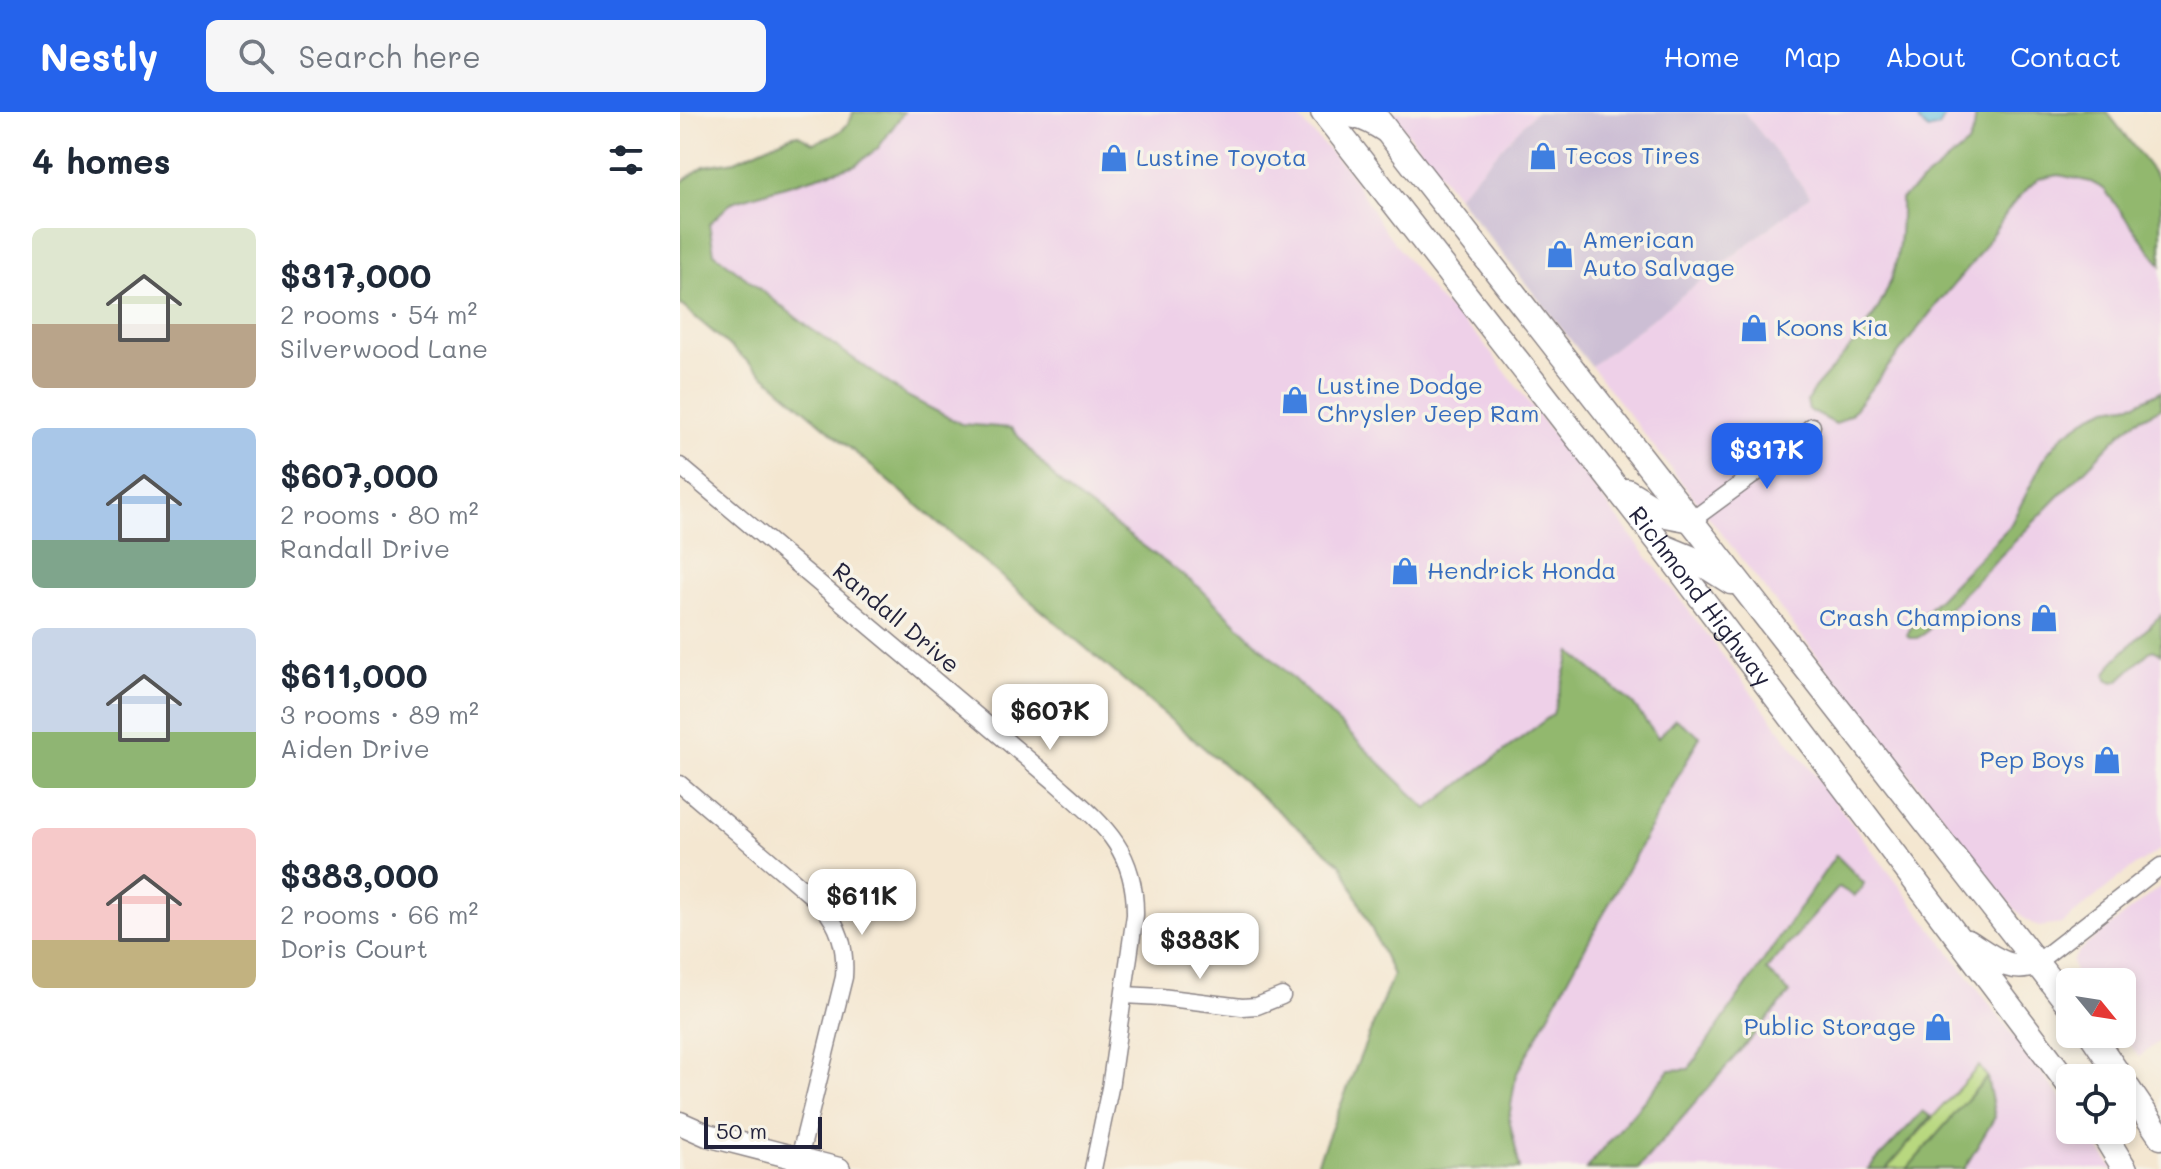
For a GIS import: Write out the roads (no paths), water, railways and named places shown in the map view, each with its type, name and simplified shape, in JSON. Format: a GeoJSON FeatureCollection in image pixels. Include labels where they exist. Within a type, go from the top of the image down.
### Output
{"type":"FeatureCollection","features":[{"type":"Feature","properties":{"kind":"main road"},"geometry":{"type":"LineString","coordinates":[[1325,114],[1357,115],[1380,122]]}},
{"type":"Feature","properties":{"kind":"main road","name":"Richmond Highway"},"geometry":{"type":"LineString","coordinates":[[1325,114],[1662,546],[2056,1068]]}},
{"type":"Feature","properties":{"kind":"main road","name":"Richmond Highway"},"geometry":{"type":"LineString","coordinates":[[1380,122],[2056,988]]}},
{"type":"Feature","properties":{"kind":"main road"},"geometry":{"type":"LineString","coordinates":[[1609,478],[1658,511],[1692,520]]}},
{"type":"Feature","properties":{"kind":"main road"},"geometry":{"type":"LineString","coordinates":[[1662,546],[1696,560],[1743,589]]}},
{"type":"Feature","properties":{"kind":"main road"},"geometry":{"type":"LineString","coordinates":[[1953,932],[2003,963],[2021,968],[2036,963]]}},
{"type":"Feature","properties":{"kind":"main road"},"geometry":{"type":"LineString","coordinates":[[2101,1048],[2161,1137]]}},
{"type":"Feature","properties":{"kind":"main road"},"geometry":{"type":"LineString","coordinates":[[2110,1144],[2125,1169]]}},
{"type":"Feature","properties":{"kind":"street"},"geometry":{"type":"LineString","coordinates":[[1692,520],[1782,454],[1812,426]]}},
{"type":"Feature","properties":{"kind":"street","name":"Randall Drive"},"geometry":{"type":"LineString","coordinates":[[680,466],[1107,828],[1125,857],[1135,898],[1108,1100],[1093,1169]]}},
{"type":"Feature","properties":{"kind":"street"},"geometry":{"type":"LineString","coordinates":[[680,784],[821,904],[834,920],[843,939],[844,977],[798,1164]]}},
{"type":"Feature","properties":{"kind":"street"},"geometry":{"type":"LineString","coordinates":[[2036,963],[2161,866]]}},
{"type":"Feature","properties":{"kind":"street"},"geometry":{"type":"LineString","coordinates":[[1124,995],[1242,1007],[1257,1006],[1282,996]]}},
{"type":"Feature","properties":{"kind":"street"},"geometry":{"type":"LineString","coordinates":[[680,1123],[707,1135],[798,1164],[839,1169]]}},
{"type":"Feature","properties":{"kind":"water"},"geometry":{"type":"Polygon","coordinates":[[[1917,112],[1948,112],[1939,127],[1928,130],[1919,122],[1917,112]]]}},
{"type":"Feature","properties":{"kind":"place","name":"Tecos Tires"},"geometry":{"type":"Point","coordinates":[1543,156]}},
{"type":"Feature","properties":{"kind":"place","name":"Lustine Toyota"},"geometry":{"type":"Point","coordinates":[1114,158]}},
{"type":"Feature","properties":{"kind":"place","name":"American Auto Salvage"},"geometry":{"type":"Point","coordinates":[1560,254]}},
{"type":"Feature","properties":{"kind":"place","name":"Koons Kia"},"geometry":{"type":"Point","coordinates":[1754,328]}},
{"type":"Feature","properties":{"kind":"place","name":"Lustine Dodge Chrysler Jeep Ram"},"geometry":{"type":"Point","coordinates":[1295,400]}},
{"type":"Feature","properties":{"kind":"place","name":"Hendrick Honda"},"geometry":{"type":"Point","coordinates":[1405,571]}},
{"type":"Feature","properties":{"kind":"place","name":"Crash Champions"},"geometry":{"type":"Point","coordinates":[2044,618]}},
{"type":"Feature","properties":{"kind":"place","name":"Pep Boys"},"geometry":{"type":"Point","coordinates":[2107,760]}},
{"type":"Feature","properties":{"kind":"place","name":"Public Storage"},"geometry":{"type":"Point","coordinates":[1938,1027]}}]}
